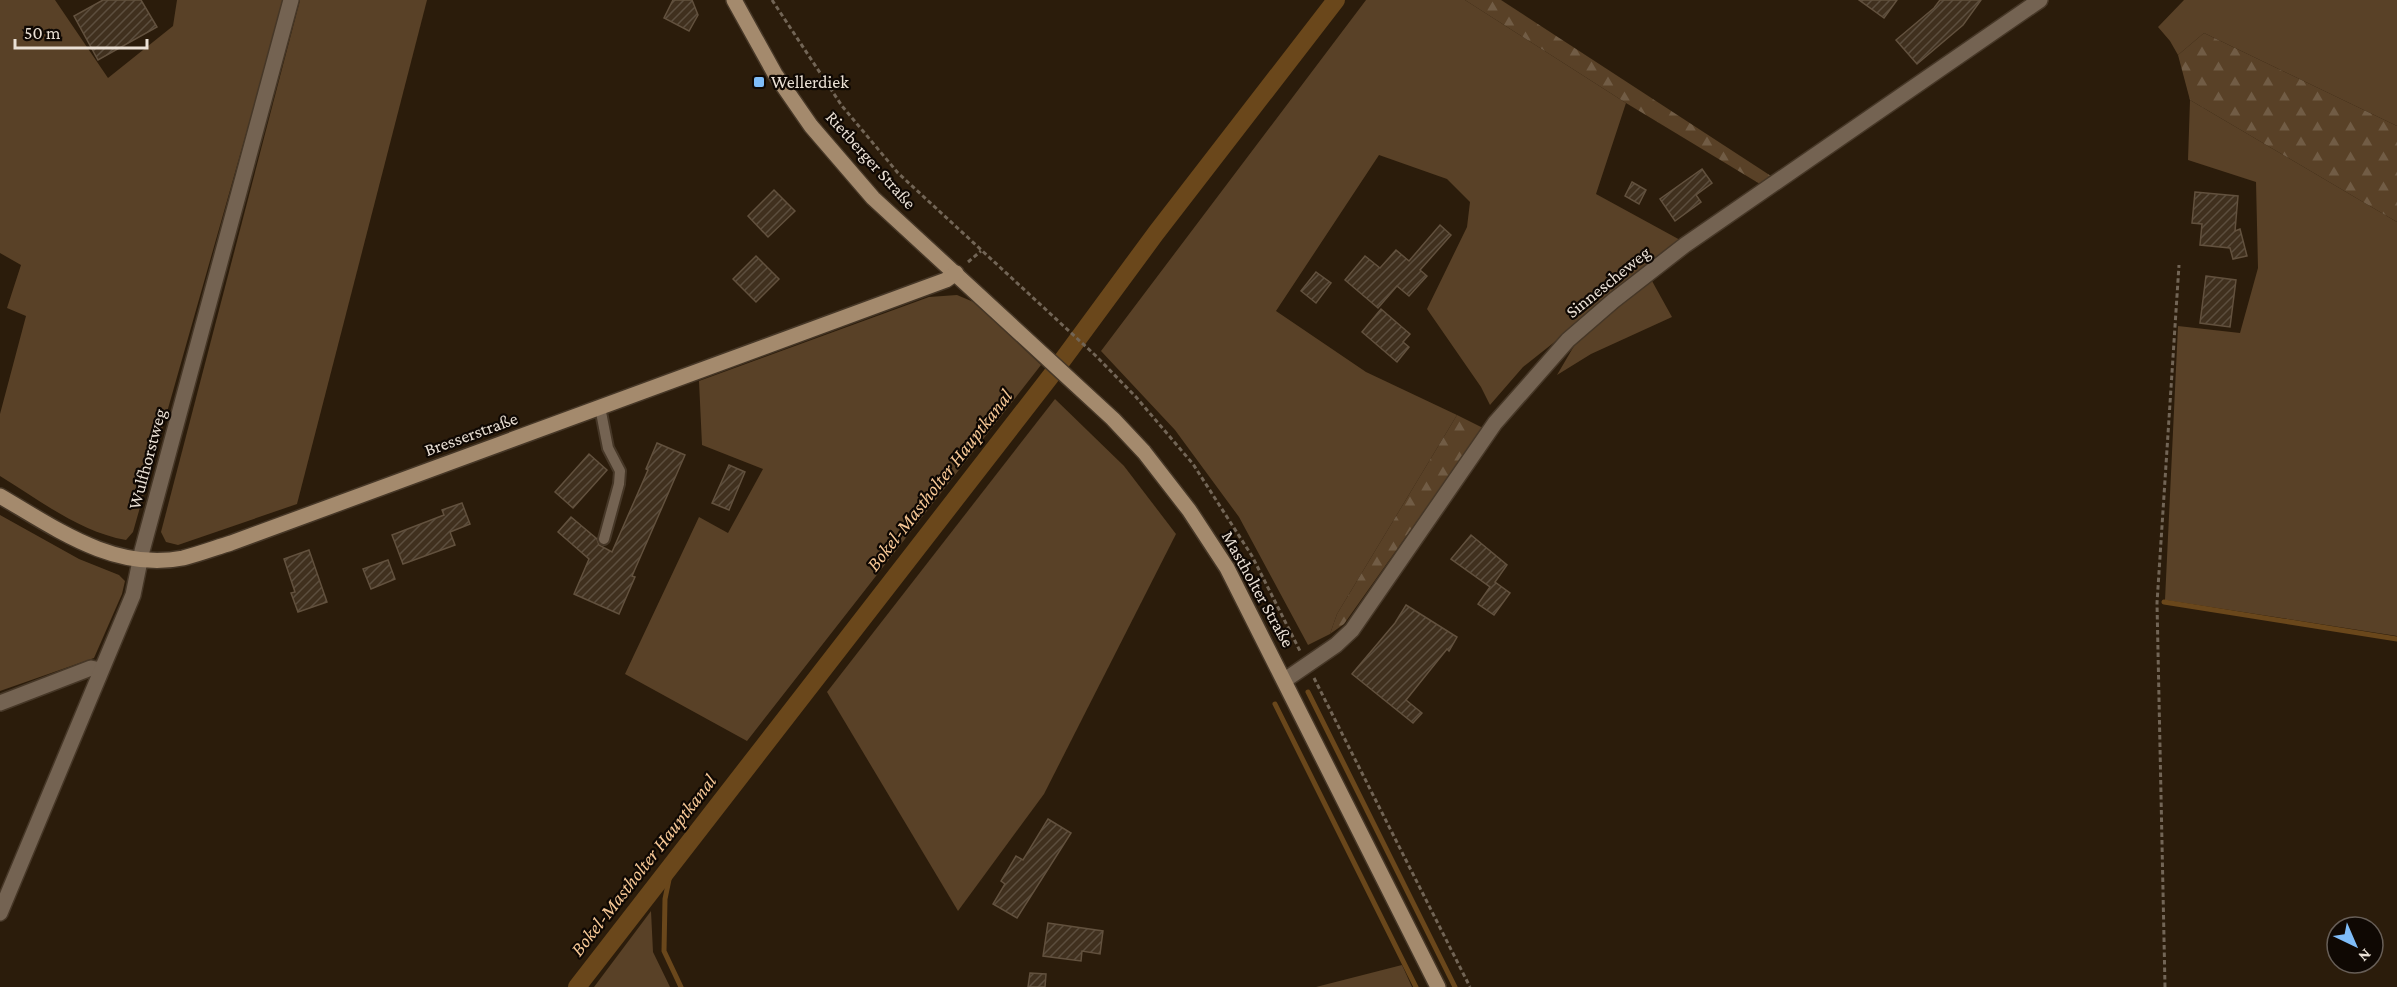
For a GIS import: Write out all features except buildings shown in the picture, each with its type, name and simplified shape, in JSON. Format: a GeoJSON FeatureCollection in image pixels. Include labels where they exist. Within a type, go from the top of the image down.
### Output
{"type":"FeatureCollection","features":[{"type":"Feature","properties":{"kind":"main road","name":"Rietberger Straße"},"geometry":{"type":"LineString","coordinates":[[734,0],[776,74],[812,126],[873,198],[956,273]]}},
{"type":"Feature","properties":{"kind":"main road","name":"Bresserstraße"},"geometry":{"type":"LineString","coordinates":[[0,496],[71,538],[102,551],[140,560],[181,558],[231,543],[946,280],[956,273]]}},
{"type":"Feature","properties":{"kind":"main road","name":"Mastholter Straße"},"geometry":{"type":"LineString","coordinates":[[956,273],[1079,385],[1143,452],[1190,510],[1227,568],[1438,987]]}},
{"type":"Feature","properties":{"kind":"street","name":"Wulfhorstweg"},"geometry":{"type":"LineString","coordinates":[[0,914],[133,596],[140,560],[291,0]]}},
{"type":"Feature","properties":{"kind":"street","name":"Sinnescheweg"},"geometry":{"type":"LineString","coordinates":[[1285,680],[1336,645],[1352,630],[1495,423],[1568,340],[1612,301],[1685,245],[2040,0]]}},
{"type":"Feature","properties":{"kind":"street"},"geometry":{"type":"LineString","coordinates":[[0,703],[91,668],[102,670]]}},
{"type":"Feature","properties":{"kind":"lane"},"geometry":{"type":"LineString","coordinates":[[600,407],[608,448],[620,471],[619,484],[604,539]]}},
{"type":"Feature","properties":{"kind":"path"},"geometry":{"type":"LineString","coordinates":[[772,0],[842,106],[898,173],[1095,356]]}},
{"type":"Feature","properties":{"kind":"path"},"geometry":{"type":"LineString","coordinates":[[2165,987],[2157,603],[2179,265]]}},
{"type":"Feature","properties":{"kind":"green space"},"geometry":{"type":"Polygon","coordinates":[[[0,0],[55,0],[108,78],[173,26],[177,0],[284,0],[133,532],[126,540],[76,523],[0,476],[0,414],[26,316],[7,308],[21,265],[0,253],[0,0]]]}},
{"type":"Feature","properties":{"kind":"green space"},"geometry":{"type":"Polygon","coordinates":[[[300,0],[427,0],[297,504],[178,545],[166,542],[161,532],[300,0]]]}},
{"type":"Feature","properties":{"kind":"green space"},"geometry":{"type":"Polygon","coordinates":[[[1366,0],[1465,0],[1626,103],[1596,194],[1682,241],[1523,367],[1490,405],[1481,387],[1427,309],[1467,227],[1470,202],[1447,179],[1379,155],[1276,311],[1366,372],[1457,415],[1337,614],[1330,634],[1308,645],[1239,517],[1175,430],[1101,351],[1366,0]]]}},
{"type":"Feature","properties":{"kind":"green space"},"geometry":{"type":"Polygon","coordinates":[[[1465,0],[1501,0],[1771,176],[1760,184],[1626,103],[1465,0]]]}},
{"type":"Feature","properties":{"kind":"green space"},"geometry":{"type":"Polygon","coordinates":[[[2184,0],[2397,0],[2397,126],[2204,33],[2178,55],[2158,27],[2184,0]]]}},
{"type":"Feature","properties":{"kind":"green space"},"geometry":{"type":"Polygon","coordinates":[[[2204,33],[2397,126],[2397,222],[2190,100],[2178,55],[2204,33]]]}},
{"type":"Feature","properties":{"kind":"green space"},"geometry":{"type":"Polygon","coordinates":[[[2190,100],[2397,222],[2397,636],[2165,600],[2178,326],[2240,333],[2258,268],[2256,182],[2188,160],[2190,100]]]}},
{"type":"Feature","properties":{"kind":"green space"},"geometry":{"type":"Polygon","coordinates":[[[1652,281],[1672,317],[1591,354],[1557,375],[1574,346],[1652,281]]]}},
{"type":"Feature","properties":{"kind":"green space"},"geometry":{"type":"Polygon","coordinates":[[[957,295],[976,303],[1041,365],[747,741],[625,674],[699,517],[728,533],[763,469],[702,445],[699,381],[929,297],[957,295]]]}},
{"type":"Feature","properties":{"kind":"green space"},"geometry":{"type":"Polygon","coordinates":[[[1055,399],[1124,466],[1176,534],[1044,794],[958,911],[827,692],[1055,399]]]}},
{"type":"Feature","properties":{"kind":"green space"},"geometry":{"type":"Polygon","coordinates":[[[1457,415],[1483,428],[1344,624],[1330,634],[1337,614],[1457,415]]]}},
{"type":"Feature","properties":{"kind":"green space"},"geometry":{"type":"Polygon","coordinates":[[[0,515],[79,559],[119,575],[125,581],[122,594],[94,658],[0,691],[0,515]]]}},
{"type":"Feature","properties":{"kind":"green space"},"geometry":{"type":"Polygon","coordinates":[[[651,911],[653,952],[670,987],[594,987],[651,911]]]}},
{"type":"Feature","properties":{"kind":"green space"},"geometry":{"type":"Polygon","coordinates":[[[1402,965],[1412,987],[1316,987],[1402,965]]]}},
{"type":"Feature","properties":{"kind":"waterway","name":"Bokel-Mastholter Hauptkanal"},"geometry":{"type":"LineString","coordinates":[[577,987],[1050,377],[1156,233],[1336,0]]}},
{"type":"Feature","properties":{"kind":"waterway"},"geometry":{"type":"LineString","coordinates":[[2164,602],[2397,639]]}},
{"type":"Feature","properties":{"kind":"waterway"},"geometry":{"type":"LineString","coordinates":[[1308,692],[1455,987]]}},
{"type":"Feature","properties":{"kind":"waterway"},"geometry":{"type":"LineString","coordinates":[[1275,704],[1416,987]]}},
{"type":"Feature","properties":{"kind":"waterway"},"geometry":{"type":"LineString","coordinates":[[672,865],[665,899],[664,951],[681,987]]}},
{"type":"Feature","properties":{"kind":"place","name":"Wellerdiek"},"geometry":{"type":"Point","coordinates":[759,82]}}]}
